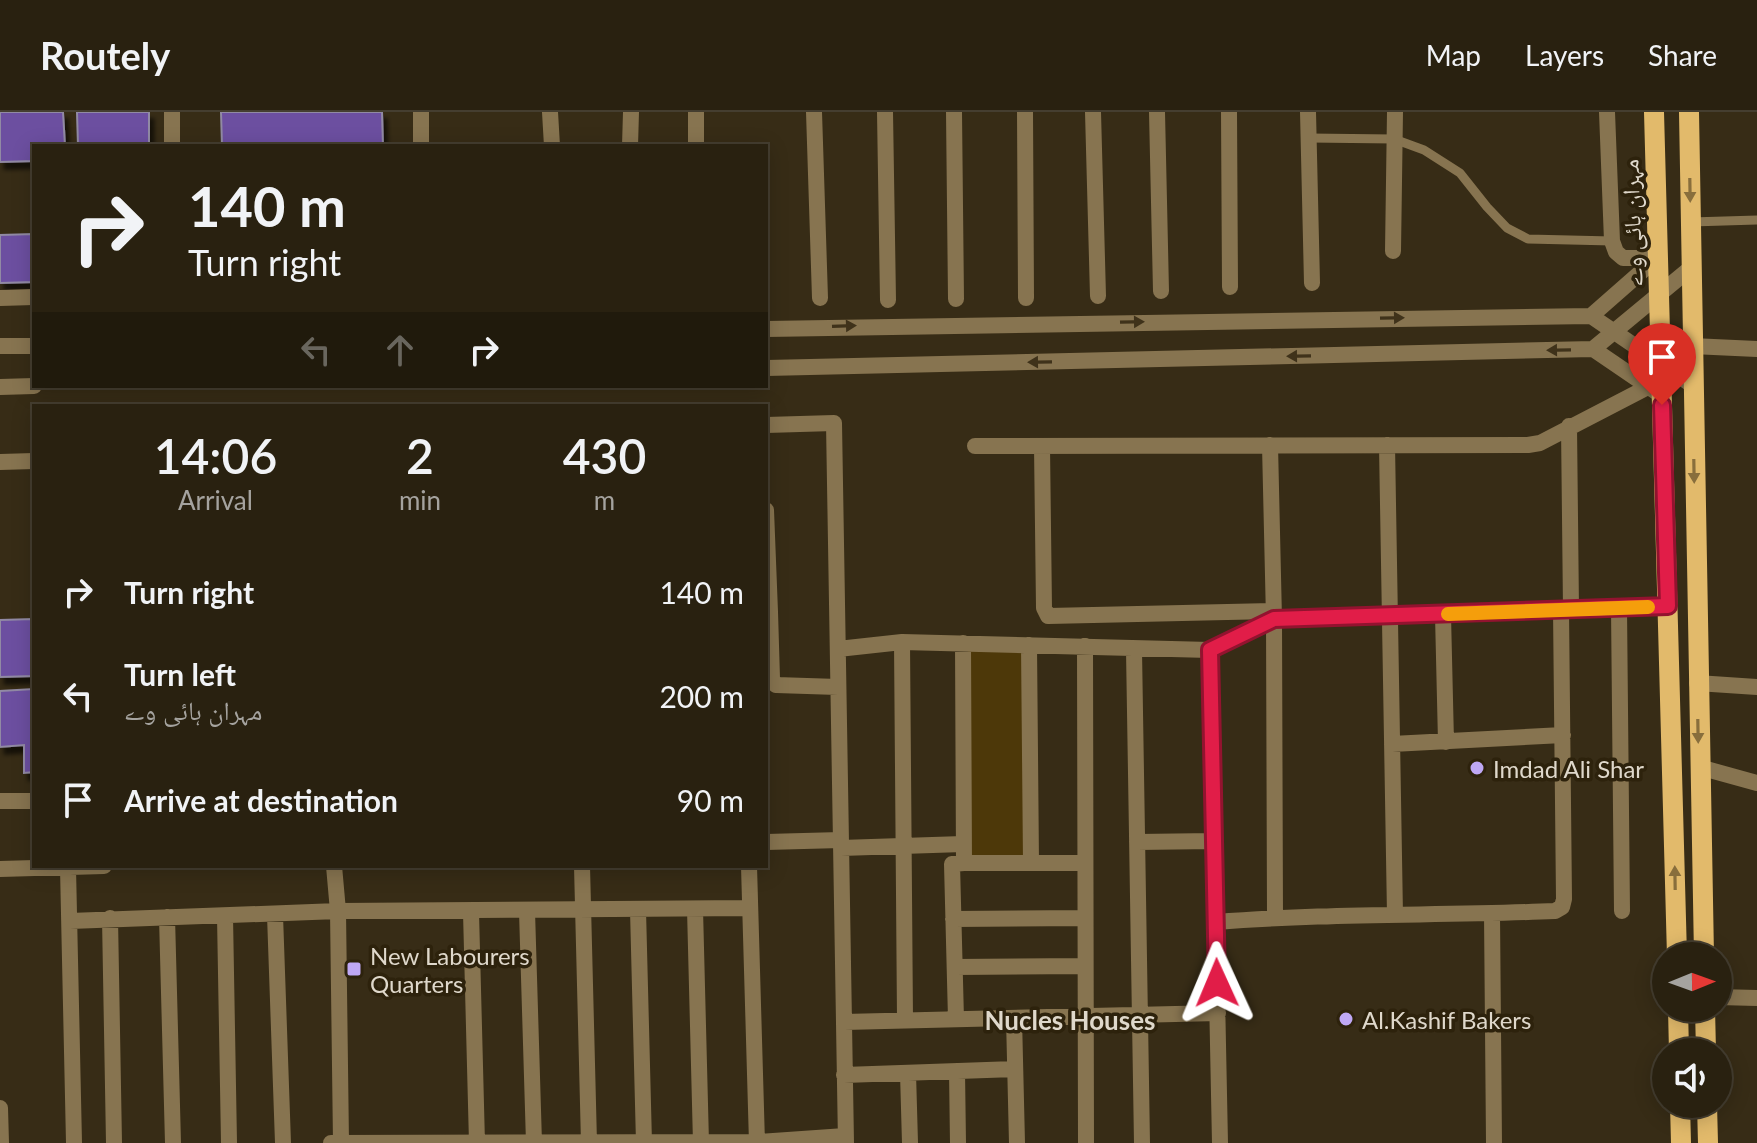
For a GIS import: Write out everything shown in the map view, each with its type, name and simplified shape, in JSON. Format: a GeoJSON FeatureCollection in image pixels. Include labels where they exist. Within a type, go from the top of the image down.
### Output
{"type":"FeatureCollection","features":[{"type":"Feature","properties":{"kind":"main road","name":"مہران ہائی وے"},"geometry":{"type":"LineString","coordinates":[[1654,112],[1661,363],[1655,392],[1668,606],[1677,942]]}},
{"type":"Feature","properties":{"kind":"main road"},"geometry":{"type":"LineString","coordinates":[[1689,112],[1704,942]]}},
{"type":"Feature","properties":{"kind":"main road"},"geometry":{"type":"LineString","coordinates":[[1680,1118],[1681,1143]]}},
{"type":"Feature","properties":{"kind":"main road"},"geometry":{"type":"LineString","coordinates":[[1707,1118],[1708,1143]]}},
{"type":"Feature","properties":{"kind":"street"},"geometry":{"type":"LineString","coordinates":[[172,112],[172,144]]}},
{"type":"Feature","properties":{"kind":"street"},"geometry":{"type":"LineString","coordinates":[[421,112],[421,144]]}},
{"type":"Feature","properties":{"kind":"street"},"geometry":{"type":"LineString","coordinates":[[550,112],[552,144]]}},
{"type":"Feature","properties":{"kind":"street"},"geometry":{"type":"LineString","coordinates":[[630,144],[631,112]]}},
{"type":"Feature","properties":{"kind":"street"},"geometry":{"type":"LineString","coordinates":[[696,112],[696,144]]}},
{"type":"Feature","properties":{"kind":"street"},"geometry":{"type":"LineString","coordinates":[[814,112],[820,298]]}},
{"type":"Feature","properties":{"kind":"street"},"geometry":{"type":"LineString","coordinates":[[885,112],[888,300]]}},
{"type":"Feature","properties":{"kind":"street"},"geometry":{"type":"LineString","coordinates":[[954,112],[956,299]]}},
{"type":"Feature","properties":{"kind":"street"},"geometry":{"type":"LineString","coordinates":[[1025,112],[1026,298]]}},
{"type":"Feature","properties":{"kind":"street"},"geometry":{"type":"LineString","coordinates":[[1093,112],[1098,296]]}},
{"type":"Feature","properties":{"kind":"street"},"geometry":{"type":"LineString","coordinates":[[1157,112],[1161,291]]}},
{"type":"Feature","properties":{"kind":"street"},"geometry":{"type":"LineString","coordinates":[[1229,112],[1230,287]]}},
{"type":"Feature","properties":{"kind":"street"},"geometry":{"type":"LineString","coordinates":[[1308,112],[1312,283]]}},
{"type":"Feature","properties":{"kind":"street"},"geometry":{"type":"LineString","coordinates":[[1393,251],[1395,112]]}},
{"type":"Feature","properties":{"kind":"street"},"geometry":{"type":"LineString","coordinates":[[1607,112],[1612,241],[1616,252],[1623,258],[1657,258]]}},
{"type":"Feature","properties":{"kind":"street"},"geometry":{"type":"LineString","coordinates":[[1591,316],[1657,258]]}},
{"type":"Feature","properties":{"kind":"street"},"geometry":{"type":"LineString","coordinates":[[1593,349],[1692,267]]}},
{"type":"Feature","properties":{"kind":"street"},"geometry":{"type":"LineString","coordinates":[[0,298],[32,297]]}},
{"type":"Feature","properties":{"kind":"street"},"geometry":{"type":"LineString","coordinates":[[768,329],[1591,316],[1692,385]]}},
{"type":"Feature","properties":{"kind":"street"},"geometry":{"type":"LineString","coordinates":[[0,346],[32,346]]}},
{"type":"Feature","properties":{"kind":"street"},"geometry":{"type":"LineString","coordinates":[[1692,346],[1757,349]]}},
{"type":"Feature","properties":{"kind":"street"},"geometry":{"type":"LineString","coordinates":[[768,368],[1593,349],[1655,392]]}},
{"type":"Feature","properties":{"kind":"street"},"geometry":{"type":"LineString","coordinates":[[0,387],[32,386]]}},
{"type":"Feature","properties":{"kind":"street"},"geometry":{"type":"LineString","coordinates":[[975,446],[1528,445],[1540,443],[1569,426],[1655,392]]}},
{"type":"Feature","properties":{"kind":"street"},"geometry":{"type":"LineString","coordinates":[[331,1143],[846,1140],[834,423],[768,425]]}},
{"type":"Feature","properties":{"kind":"street"},"geometry":{"type":"LineString","coordinates":[[1216,922],[1275,917],[1492,914],[1555,911],[1562,907],[1569,426]]}},
{"type":"Feature","properties":{"kind":"street"},"geometry":{"type":"LineString","coordinates":[[1270,445],[1275,917]]}},
{"type":"Feature","properties":{"kind":"street"},"geometry":{"type":"LineString","coordinates":[[1387,445],[1395,915]]}},
{"type":"Feature","properties":{"kind":"street"},"geometry":{"type":"LineString","coordinates":[[1042,446],[1044,608],[1048,616],[1443,615],[1668,606]]}},
{"type":"Feature","properties":{"kind":"street"},"geometry":{"type":"LineString","coordinates":[[0,462],[32,461]]}},
{"type":"Feature","properties":{"kind":"street"},"geometry":{"type":"LineString","coordinates":[[1619,608],[1622,911]]}},
{"type":"Feature","properties":{"kind":"street"},"geometry":{"type":"LineString","coordinates":[[768,612],[772,679],[776,685],[838,687]]}},
{"type":"Feature","properties":{"kind":"street"},"geometry":{"type":"LineString","coordinates":[[838,649],[902,642],[1210,650],[1274,615]]}},
{"type":"Feature","properties":{"kind":"street"},"geometry":{"type":"LineString","coordinates":[[1443,615],[1446,742]]}},
{"type":"Feature","properties":{"kind":"street"},"geometry":{"type":"LineString","coordinates":[[902,642],[905,1020]]}},
{"type":"Feature","properties":{"kind":"street"},"geometry":{"type":"LineString","coordinates":[[963,643],[964,863]]}},
{"type":"Feature","properties":{"kind":"street"},"geometry":{"type":"LineString","coordinates":[[1029,645],[1031,863]]}},
{"type":"Feature","properties":{"kind":"street"},"geometry":{"type":"LineString","coordinates":[[1085,646],[1086,1143]]}},
{"type":"Feature","properties":{"kind":"street"},"geometry":{"type":"LineString","coordinates":[[1134,650],[1142,1143]]}},
{"type":"Feature","properties":{"kind":"street"},"geometry":{"type":"LineString","coordinates":[[1210,650],[1220,1143]]}},
{"type":"Feature","properties":{"kind":"street"},"geometry":{"type":"LineString","coordinates":[[1697,683],[1757,687]]}},
{"type":"Feature","properties":{"kind":"street"},"geometry":{"type":"LineString","coordinates":[[1392,744],[1563,735]]}},
{"type":"Feature","properties":{"kind":"street"},"geometry":{"type":"LineString","coordinates":[[1699,767],[1757,783]]}},
{"type":"Feature","properties":{"kind":"street"},"geometry":{"type":"LineString","coordinates":[[0,801],[32,801]]}},
{"type":"Feature","properties":{"kind":"street"},"geometry":{"type":"LineString","coordinates":[[1137,842],[1214,841]]}},
{"type":"Feature","properties":{"kind":"street"},"geometry":{"type":"LineString","coordinates":[[768,842],[903,846],[963,844]]}},
{"type":"Feature","properties":{"kind":"street"},"geometry":{"type":"LineString","coordinates":[[956,1019],[952,864],[1084,863]]}},
{"type":"Feature","properties":{"kind":"street"},"geometry":{"type":"LineString","coordinates":[[0,869],[68,868],[74,1143]]}},
{"type":"Feature","properties":{"kind":"street"},"geometry":{"type":"LineString","coordinates":[[334,868],[338,911],[341,1143]]}},
{"type":"Feature","properties":{"kind":"street"},"geometry":{"type":"LineString","coordinates":[[582,868],[589,1142]]}},
{"type":"Feature","properties":{"kind":"street"},"geometry":{"type":"LineString","coordinates":[[749,868],[757,1142]]}},
{"type":"Feature","properties":{"kind":"street"},"geometry":{"type":"LineString","coordinates":[[70,921],[338,911],[750,908]]}},
{"type":"Feature","properties":{"kind":"street"},"geometry":{"type":"LineString","coordinates":[[695,909],[701,1142]]}},
{"type":"Feature","properties":{"kind":"street"},"geometry":{"type":"LineString","coordinates":[[638,910],[644,1143]]}},
{"type":"Feature","properties":{"kind":"street"},"geometry":{"type":"LineString","coordinates":[[527,911],[534,1142]]}},
{"type":"Feature","properties":{"kind":"street"},"geometry":{"type":"LineString","coordinates":[[471,912],[477,1142]]}},
{"type":"Feature","properties":{"kind":"street"},"geometry":{"type":"LineString","coordinates":[[1492,914],[1494,1143]]}},
{"type":"Feature","properties":{"kind":"street"},"geometry":{"type":"LineString","coordinates":[[275,915],[283,1143]]}},
{"type":"Feature","properties":{"kind":"street"},"geometry":{"type":"LineString","coordinates":[[225,916],[229,1143]]}},
{"type":"Feature","properties":{"kind":"street"},"geometry":{"type":"LineString","coordinates":[[167,917],[173,1143]]}},
{"type":"Feature","properties":{"kind":"street"},"geometry":{"type":"LineString","coordinates":[[110,918],[114,1143]]}},
{"type":"Feature","properties":{"kind":"street"},"geometry":{"type":"LineString","coordinates":[[953,919],[1084,918]]}},
{"type":"Feature","properties":{"kind":"street"},"geometry":{"type":"LineString","coordinates":[[955,967],[1084,966]]}},
{"type":"Feature","properties":{"kind":"street"},"geometry":{"type":"LineString","coordinates":[[1732,997],[1757,998]]}},
{"type":"Feature","properties":{"kind":"street"},"geometry":{"type":"LineString","coordinates":[[844,1022],[1218,1013]]}},
{"type":"Feature","properties":{"kind":"street"},"geometry":{"type":"LineString","coordinates":[[1014,1018],[1017,1143]]}},
{"type":"Feature","properties":{"kind":"street"},"geometry":{"type":"LineString","coordinates":[[844,1075],[1015,1069]]}},
{"type":"Feature","properties":{"kind":"street"},"geometry":{"type":"LineString","coordinates":[[957,1071],[958,1143]]}},
{"type":"Feature","properties":{"kind":"street"},"geometry":{"type":"LineString","coordinates":[[908,1073],[910,1143]]}},
{"type":"Feature","properties":{"kind":"street"},"geometry":{"type":"LineString","coordinates":[[0,1108],[1,1143]]}},
{"type":"Feature","properties":{"kind":"lane"},"geometry":{"type":"LineString","coordinates":[[1309,138],[1394,139],[1424,150],[1460,173],[1507,228],[1528,239],[1612,241]]}},
{"type":"Feature","properties":{"kind":"lane"},"geometry":{"type":"LineString","coordinates":[[1691,222],[1757,220]]}},
{"type":"Feature","properties":{"kind":"shaded area"},"geometry":{"type":"Polygon","coordinates":[[[968,649],[1022,650],[1027,858],[967,860],[968,649]]]}},
{"type":"Feature","properties":{"kind":"building"},"geometry":{"type":"Polygon","coordinates":[[[0,112],[63,112],[65,144],[32,144],[32,161],[0,162],[0,112]]]}},
{"type":"Feature","properties":{"kind":"building"},"geometry":{"type":"Polygon","coordinates":[[[77,112],[149,112],[149,144],[78,144],[77,112]]]}},
{"type":"Feature","properties":{"kind":"building"},"geometry":{"type":"Polygon","coordinates":[[[221,112],[382,112],[383,144],[222,144],[221,112]]]}},
{"type":"Feature","properties":{"kind":"building"},"geometry":{"type":"Polygon","coordinates":[[[32,234],[32,282],[0,283],[0,235],[32,234]]]}},
{"type":"Feature","properties":{"kind":"building"},"geometry":{"type":"Polygon","coordinates":[[[32,619],[32,676],[0,677],[0,620],[32,619]]]}},
{"type":"Feature","properties":{"kind":"building"},"geometry":{"type":"Polygon","coordinates":[[[32,689],[32,772],[24,773],[24,745],[0,747],[0,691],[32,689]]]}},
{"type":"Feature","properties":{"kind":"slow traffic"},"geometry":{"type":"LineString","coordinates":[[1448,614],[1648,607]]}},
{"type":"Feature","properties":{"kind":"place","name":"Imdad Ali Shar"},"geometry":{"type":"Point","coordinates":[1477,768]}},
{"type":"Feature","properties":{"kind":"place","name":"New Labourers Quarters"},"geometry":{"type":"Point","coordinates":[354,969]}},
{"type":"Feature","properties":{"kind":"place","name":"Al.Kashif Bakers"},"geometry":{"type":"Point","coordinates":[1346,1019]}},
{"type":"Feature","properties":{"kind":"district","name":"Nucles Houses"},"geometry":{"type":"Point","coordinates":[1070,1020]}},
{"type":"Feature","properties":{"kind":"route"},"geometry":{"type":"LineString","coordinates":[[1217,983],[1210,650],[1274,619],[1668,606],[1662,405]]}}]}
